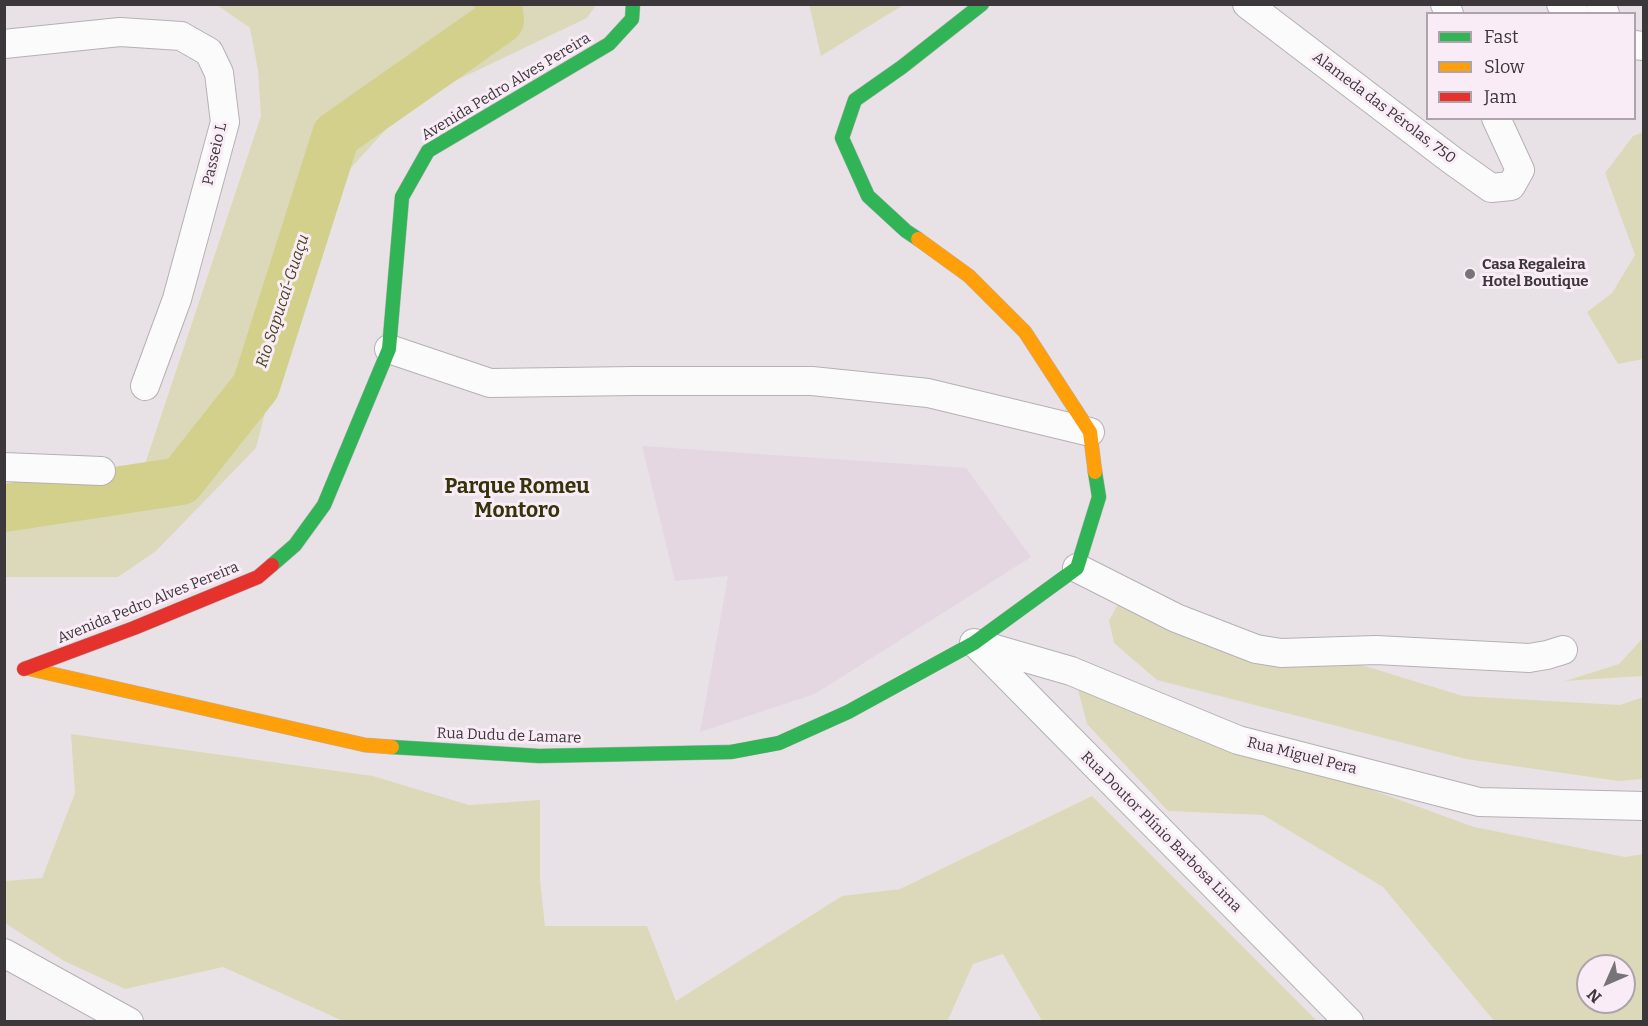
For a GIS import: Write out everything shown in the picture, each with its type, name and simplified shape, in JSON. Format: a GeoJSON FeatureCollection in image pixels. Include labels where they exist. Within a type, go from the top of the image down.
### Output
{"type":"FeatureCollection","features":[{"type":"Feature","properties":{"kind":"street","name":"Avenida Pedro Alves Pereira"},"geometry":{"type":"LineString","coordinates":[[21,669],[134,628],[258,577],[294,545],[324,505],[389,349],[402,197],[428,151],[609,44],[632,19],[633,4]]}},
{"type":"Feature","properties":{"kind":"street"},"geometry":{"type":"LineString","coordinates":[[982,4],[902,67],[855,100],[842,138],[868,196],[906,231],[969,276],[1025,332],[1090,432],[1099,496],[1077,568],[1176,618],[1256,649],[1281,653],[1376,650],[1528,657],[1563,650]]}},
{"type":"Feature","properties":{"kind":"street","name":"Alameda das Pérolas, 750"},"geometry":{"type":"LineString","coordinates":[[1247,4],[1491,188],[1511,186],[1520,170],[1497,120]]}},
{"type":"Feature","properties":{"kind":"street","name":"Passeio L"},"geometry":{"type":"LineString","coordinates":[[4,44],[120,32],[181,36],[209,52],[219,73],[225,122],[177,298],[145,386]]}},
{"type":"Feature","properties":{"kind":"street"},"geometry":{"type":"LineString","coordinates":[[389,349],[490,383],[812,381],[928,393],[1090,432]]}},
{"type":"Feature","properties":{"kind":"street"},"geometry":{"type":"LineString","coordinates":[[4,467],[101,471]]}},
{"type":"Feature","properties":{"kind":"street","name":"Rua Dudu de Lamare"},"geometry":{"type":"LineString","coordinates":[[21,669],[365,745],[539,756],[731,752],[778,743],[848,712],[974,643],[1077,568]]}},
{"type":"Feature","properties":{"kind":"street","name":"Rua Miguel Pera"},"geometry":{"type":"LineString","coordinates":[[974,643],[1071,671],[1238,740],[1479,801],[1644,806]]}},
{"type":"Feature","properties":{"kind":"street","name":"Rua Doutor Plínio Barbosa Lima"},"geometry":{"type":"LineString","coordinates":[[974,643],[1348,1022]]}},
{"type":"Feature","properties":{"kind":"street"},"geometry":{"type":"LineString","coordinates":[[4,953],[129,1022]]}},
{"type":"Feature","properties":{"kind":"shaded area"},"geometry":{"type":"Polygon","coordinates":[[[809,4],[903,4],[903,5],[821,56],[809,4]]]}},
{"type":"Feature","properties":{"kind":"shaded area"},"geometry":{"type":"Polygon","coordinates":[[[217,5],[596,5],[587,18],[411,102],[319,203],[256,448],[156,551],[118,577],[5,577],[5,511],[50,515],[136,491],[261,116],[258,70],[250,28],[217,5]]]}},
{"type":"Feature","properties":{"kind":"shaded area"},"geometry":{"type":"Polygon","coordinates":[[[1643,132],[1643,359],[1618,364],[1587,312],[1612,293],[1635,255],[1605,173],[1633,136],[1643,132]]]}},
{"type":"Feature","properties":{"kind":"shaded area"},"geometry":{"type":"Polygon","coordinates":[[[642,446],[966,468],[1031,557],[815,694],[700,732],[728,576],[675,581],[642,446]]]}},
{"type":"Feature","properties":{"kind":"shaded area"},"geometry":{"type":"Polygon","coordinates":[[[1120,601],[1227,624],[1463,696],[1620,705],[1643,697],[1643,779],[1618,781],[1466,759],[1157,680],[1114,643],[1109,620],[1120,601]]]}},
{"type":"Feature","properties":{"kind":"shaded area"},"geometry":{"type":"Polygon","coordinates":[[[1643,638],[1643,676],[1565,681],[1619,664],[1643,638]]]}},
{"type":"Feature","properties":{"kind":"shaded area"},"geometry":{"type":"Polygon","coordinates":[[[1076,682],[1474,827],[1625,857],[1643,854],[1643,1021],[1494,1021],[1383,887],[1263,815],[1168,811],[1087,724],[1076,682]]]}},
{"type":"Feature","properties":{"kind":"shaded area"},"geometry":{"type":"Polygon","coordinates":[[[71,734],[373,776],[469,805],[540,800],[540,879],[545,926],[647,926],[676,1001],[842,896],[900,889],[1092,796],[1317,1021],[1042,1021],[1003,954],[973,964],[947,1022],[343,1021],[223,967],[125,989],[64,961],[5,923],[5,881],[42,878],[75,793],[71,734]]]}},
{"type":"Feature","properties":{"kind":"waterway","name":"Rio Sapucaí-Guaçu"},"geometry":{"type":"LineString","coordinates":[[4,508],[181,481],[256,386],[336,135],[500,20],[498,4]]}},
{"type":"Feature","properties":{"kind":"traffic: fast"},"geometry":{"type":"LineString","coordinates":[[272,565],[295,545],[324,505],[389,349],[402,197],[428,151],[609,44],[632,19],[633,4]]}},
{"type":"Feature","properties":{"kind":"traffic: fast"},"geometry":{"type":"LineString","coordinates":[[918,239],[868,196],[842,138],[855,100],[902,67],[982,4]]}},
{"type":"Feature","properties":{"kind":"traffic: fast"},"geometry":{"type":"LineString","coordinates":[[392,747],[539,756],[731,752],[779,743],[848,712],[974,643],[1077,568],[1099,497],[1095,472]]}},
{"type":"Feature","properties":{"kind":"traffic: slow"},"geometry":{"type":"LineString","coordinates":[[918,239],[969,276],[1025,332],[1090,432],[1095,472]]}},
{"type":"Feature","properties":{"kind":"traffic: slow"},"geometry":{"type":"LineString","coordinates":[[26,668],[365,745],[392,747]]}},
{"type":"Feature","properties":{"kind":"traffic: jam"},"geometry":{"type":"LineString","coordinates":[[24,669],[134,628],[258,577],[272,565]]}},
{"type":"Feature","properties":{"kind":"place","name":"Casa Regaleira Hotel Boutique"},"geometry":{"type":"Point","coordinates":[1470,274]}},
{"type":"Feature","properties":{"kind":"district","name":"Parque Romeu Montoro"},"geometry":{"type":"Point","coordinates":[517,499]}}]}
